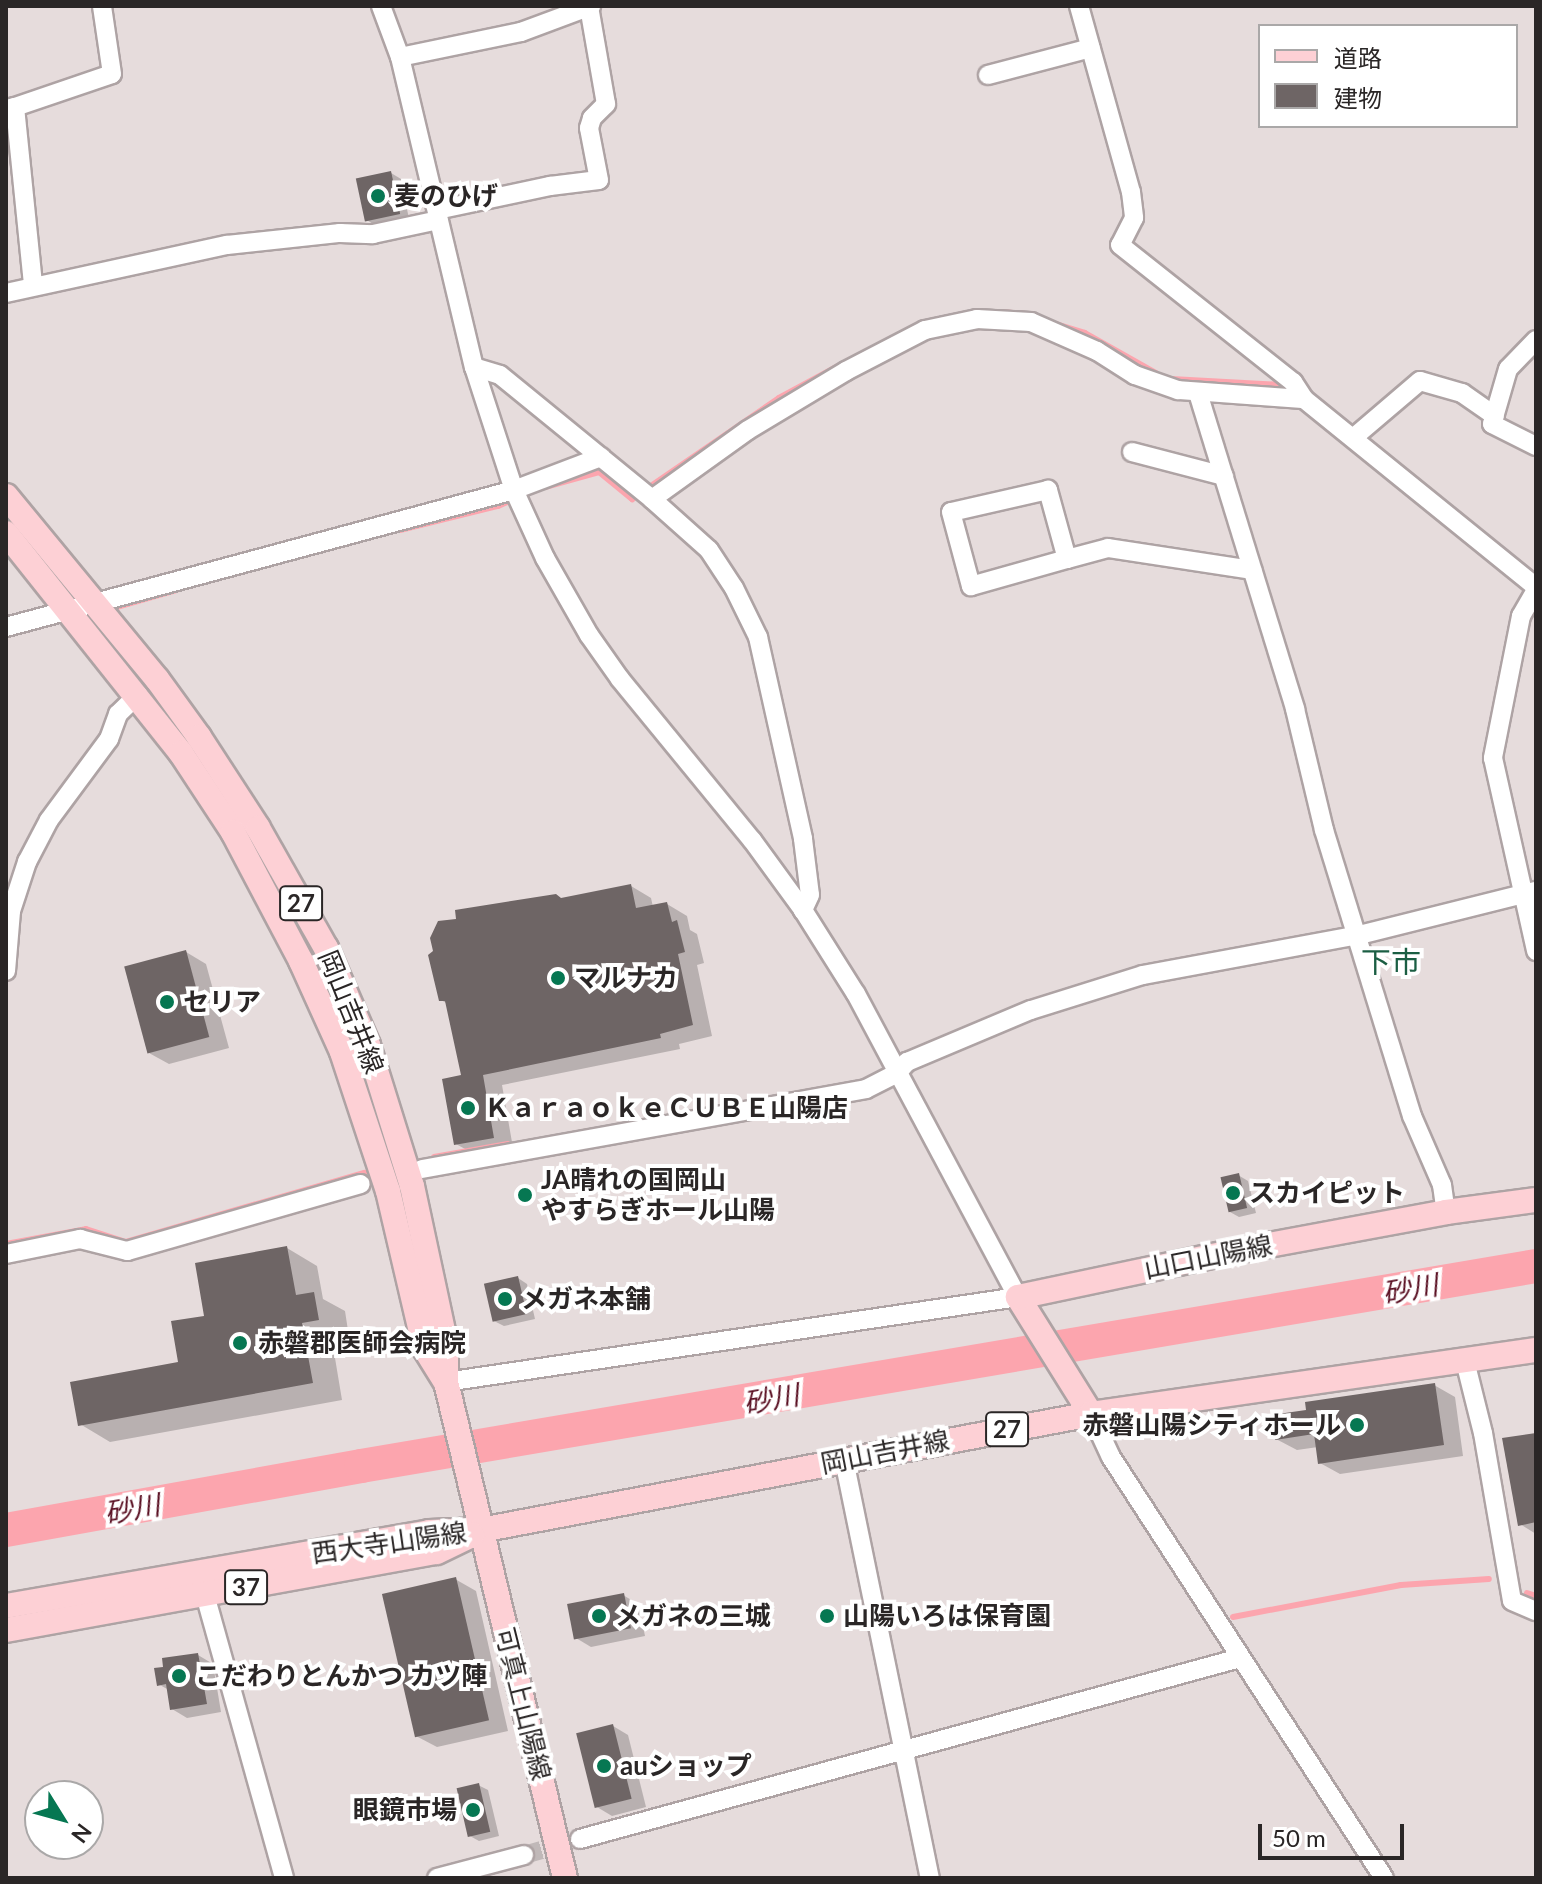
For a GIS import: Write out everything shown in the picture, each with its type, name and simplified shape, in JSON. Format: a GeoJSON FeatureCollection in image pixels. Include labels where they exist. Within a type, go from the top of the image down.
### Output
{"type":"FeatureCollection","features":[{"type":"Feature","properties":{"kind":"main road","name":"岡山吉井線"},"geometry":{"type":"LineString","coordinates":[[6,496],[157,679],[199,737],[258,828],[326,948],[368,1045],[412,1186],[446,1344],[446,1382],[481,1530],[1091,1414],[1536,1350]]}},
{"type":"Feature","properties":{"kind":"main road","name":"岡山吉井線"},"geometry":{"type":"LineString","coordinates":[[6,533],[138,695],[233,832],[319,1000],[342,1052],[388,1191],[425,1349],[446,1382]]}},
{"type":"Feature","properties":{"kind":"main road","name":"山口山陽線"},"geometry":{"type":"LineString","coordinates":[[1024,1306],[1218,1254],[1446,1212],[1536,1200]]}},
{"type":"Feature","properties":{"kind":"main road"},"geometry":{"type":"LineString","coordinates":[[1024,1306],[1091,1414]]}},
{"type":"Feature","properties":{"kind":"main road","name":"西大寺山陽線"},"geometry":{"type":"LineString","coordinates":[[6,1630],[429,1532],[481,1530]]}},
{"type":"Feature","properties":{"kind":"main road","name":"可真上山陽線"},"geometry":{"type":"LineString","coordinates":[[481,1530],[565,1878]]}},
{"type":"Feature","properties":{"kind":"main road","name":"西大寺山陽線"},"geometry":{"type":"LineString","coordinates":[[6,1606],[202,1583]]}},
{"type":"Feature","properties":{"kind":"street"},"geometry":{"type":"LineString","coordinates":[[33,285],[11,108],[112,74],[102,6]]}},
{"type":"Feature","properties":{"kind":"street"},"geometry":{"type":"LineString","coordinates":[[381,6],[400,57],[474,367],[514,490],[545,558],[589,635],[803,910],[856,994],[1024,1306],[446,1382]]}},
{"type":"Feature","properties":{"kind":"street"},"geometry":{"type":"LineString","coordinates":[[6,293],[227,245],[340,233],[373,234],[550,186],[599,180],[589,128],[592,118],[606,104],[590,6],[521,32],[400,57]]}},
{"type":"Feature","properties":{"kind":"street"},"geometry":{"type":"LineString","coordinates":[[1079,6],[1131,192],[1134,218],[1120,245],[1293,382],[1304,399],[1535,586],[1521,616],[1493,758],[1529,892],[1536,951]]}},
{"type":"Feature","properties":{"kind":"street"},"geometry":{"type":"LineString","coordinates":[[988,75],[1091,48]]}},
{"type":"Feature","properties":{"kind":"street"},"geometry":{"type":"LineString","coordinates":[[652,499],[748,430],[846,371],[925,330],[977,319],[1031,322],[1097,351],[1135,375],[1198,393],[1304,399]]}},
{"type":"Feature","properties":{"kind":"street"},"geometry":{"type":"LineString","coordinates":[[1536,340],[1508,369],[1492,424],[1536,446]]}},
{"type":"Feature","properties":{"kind":"street"},"geometry":{"type":"LineString","coordinates":[[474,367],[500,375],[652,499],[709,550],[734,588],[758,637],[803,839],[810,895],[803,910]]}},
{"type":"Feature","properties":{"kind":"street"},"geometry":{"type":"LineString","coordinates":[[1353,438],[1420,381],[1462,393],[1495,416]]}},
{"type":"Feature","properties":{"kind":"street"},"geometry":{"type":"LineString","coordinates":[[1198,393],[1295,709],[1324,830],[1359,935],[1412,1116],[1442,1185],[1446,1212]]}},
{"type":"Feature","properties":{"kind":"street"},"geometry":{"type":"LineString","coordinates":[[1132,452],[1224,476]]}},
{"type":"Feature","properties":{"kind":"street"},"geometry":{"type":"LineString","coordinates":[[6,627],[222,566],[514,490],[601,457]]}},
{"type":"Feature","properties":{"kind":"street"},"geometry":{"type":"LineString","coordinates":[[1067,559],[1048,490],[951,512],[971,586],[1108,548],[1252,570]]}},
{"type":"Feature","properties":{"kind":"street"},"geometry":{"type":"LineString","coordinates":[[6,971],[11,911],[27,862],[49,820],[109,739],[118,714],[138,695]]}},
{"type":"Feature","properties":{"kind":"street"},"geometry":{"type":"LineString","coordinates":[[422,1169],[866,1089],[897,1073],[907,1062],[1031,1010],[1143,975],[1359,935],[1529,892]]}},
{"type":"Feature","properties":{"kind":"street"},"geometry":{"type":"LineString","coordinates":[[6,1254],[80,1239],[127,1251],[361,1184]]}},
{"type":"Feature","properties":{"kind":"street"},"geometry":{"type":"LineString","coordinates":[[1465,1361],[1483,1433],[1512,1601],[1536,1611]]}},
{"type":"Feature","properties":{"kind":"street"},"geometry":{"type":"LineString","coordinates":[[1091,1414],[1111,1457],[1384,1878]]}},
{"type":"Feature","properties":{"kind":"street"},"geometry":{"type":"LineString","coordinates":[[844,1460],[930,1878]]}},
{"type":"Feature","properties":{"kind":"street"},"geometry":{"type":"LineString","coordinates":[[202,1583],[284,1878]]}},
{"type":"Feature","properties":{"kind":"street"},"geometry":{"type":"LineString","coordinates":[[580,1839],[1240,1658]]}},
{"type":"Feature","properties":{"kind":"street"},"geometry":{"type":"LineString","coordinates":[[437,1878],[524,1855]]}},
{"type":"Feature","properties":{"kind":"building","name":"麦のひげ"},"geometry":{"type":"Polygon","coordinates":[[[391,171],[400,214],[365,222],[356,178],[391,171]]]}},
{"type":"Feature","properties":{"kind":"building","name":"マルナカ"},"geometry":{"type":"Polygon","coordinates":[[[631,884],[636,908],[667,902],[672,922],[677,920],[685,952],[678,954],[693,1025],[660,1034],[661,1038],[483,1075],[494,1138],[454,1145],[442,1079],[461,1075],[445,1001],[439,1001],[428,955],[433,951],[430,938],[438,921],[456,919],[455,910],[556,894],[561,898],[631,884]]]}},
{"type":"Feature","properties":{"kind":"building","name":"セリア"},"geometry":{"type":"Polygon","coordinates":[[[186,950],[209,1037],[147,1053],[124,967],[186,950]]]}},
{"type":"Feature","properties":{"kind":"building","name":"スカイピット"},"geometry":{"type":"Polygon","coordinates":[[[1239,1173],[1247,1208],[1229,1212],[1220,1177],[1239,1173]]]}},
{"type":"Feature","properties":{"kind":"building","name":"赤磐郡医師会病院"},"geometry":{"type":"Polygon","coordinates":[[[287,1246],[296,1295],[314,1292],[319,1320],[302,1323],[313,1383],[78,1426],[70,1382],[178,1362],[171,1321],[204,1316],[195,1263],[287,1246]]]}},
{"type":"Feature","properties":{"kind":"building","name":"メガネ本舗"},"geometry":{"type":"Polygon","coordinates":[[[518,1276],[527,1314],[493,1322],[484,1284],[518,1276]]]}},
{"type":"Feature","properties":{"kind":"building","name":"赤磐山陽シティホール"},"geometry":{"type":"Polygon","coordinates":[[[1435,1383],[1444,1445],[1318,1464],[1314,1434],[1275,1440],[1271,1415],[1306,1410],[1305,1402],[1435,1383]]]}},
{"type":"Feature","properties":{"kind":"building"},"geometry":{"type":"Polygon","coordinates":[[[1536,1433],[1536,1522],[1518,1526],[1502,1438],[1536,1433]]]}},
{"type":"Feature","properties":{"kind":"building"},"geometry":{"type":"Polygon","coordinates":[[[456,1577],[489,1720],[415,1737],[382,1594],[456,1577]]]}},
{"type":"Feature","properties":{"kind":"building","name":"メガネの三城"},"geometry":{"type":"Polygon","coordinates":[[[624,1593],[631,1628],[574,1639],[567,1604],[624,1593]]]}},
{"type":"Feature","properties":{"kind":"building","name":"こだわりとんかつ カツ陣"},"geometry":{"type":"Polygon","coordinates":[[[198,1653],[207,1704],[170,1710],[166,1684],[157,1686],[154,1668],[163,1667],[162,1658],[198,1653]]]}},
{"type":"Feature","properties":{"kind":"building","name":"auショップ"},"geometry":{"type":"Polygon","coordinates":[[[613,1724],[632,1799],[595,1808],[576,1733],[613,1724]]]}},
{"type":"Feature","properties":{"kind":"building","name":"眼鏡市場"},"geometry":{"type":"Polygon","coordinates":[[[479,1783],[490,1832],[468,1837],[457,1788],[479,1783]]]}},
{"type":"Feature","properties":{"kind":"waterway"},"geometry":{"type":"LineString","coordinates":[[1002,312],[1026,314]]}},
{"type":"Feature","properties":{"kind":"waterway"},"geometry":{"type":"LineString","coordinates":[[1056,324],[1085,333],[1156,373]]}},
{"type":"Feature","properties":{"kind":"waterway"},"geometry":{"type":"LineString","coordinates":[[545,487],[599,472],[632,499],[779,398],[838,366]]}},
{"type":"Feature","properties":{"kind":"waterway"},"geometry":{"type":"LineString","coordinates":[[1171,379],[1283,385]]}},
{"type":"Feature","properties":{"kind":"waterway"},"geometry":{"type":"LineString","coordinates":[[400,530],[498,506],[516,498]]}},
{"type":"Feature","properties":{"kind":"waterway"},"geometry":{"type":"LineString","coordinates":[[106,610],[176,590]]}},
{"type":"Feature","properties":{"kind":"waterway"},"geometry":{"type":"LineString","coordinates":[[434,1157],[508,1144]]}},
{"type":"Feature","properties":{"kind":"waterway"},"geometry":{"type":"LineString","coordinates":[[6,1244],[86,1229],[126,1242],[364,1173]]}},
{"type":"Feature","properties":{"kind":"waterway","name":"砂川"},"geometry":{"type":"LineString","coordinates":[[6,1530],[361,1466],[1536,1266]]}},
{"type":"Feature","properties":{"kind":"waterway"},"geometry":{"type":"LineString","coordinates":[[1233,1617],[1401,1585],[1489,1579]]}},
{"type":"Feature","properties":{"kind":"waterway"},"geometry":{"type":"LineString","coordinates":[[1527,1593],[1536,1596]]}},
{"type":"Feature","properties":{"kind":"tunnel"},"geometry":{"type":"LineString","coordinates":[[524,1855],[580,1839]]}},
{"type":"Feature","properties":{"kind":"place","name":"麦のひげ"},"geometry":{"type":"Point","coordinates":[378,196]}},
{"type":"Feature","properties":{"kind":"place","name":"マルナカ"},"geometry":{"type":"Point","coordinates":[558,978]}},
{"type":"Feature","properties":{"kind":"place","name":"セリア"},"geometry":{"type":"Point","coordinates":[167,1002]}},
{"type":"Feature","properties":{"kind":"place","name":"ＫａｒａｏｋｅＣＵＢＥ山陽店"},"geometry":{"type":"Point","coordinates":[468,1108]}},
{"type":"Feature","properties":{"kind":"place","name":"スカイピット"},"geometry":{"type":"Point","coordinates":[1233,1193]}},
{"type":"Feature","properties":{"kind":"place","name":"JA晴れの国岡山 やすらぎホール山陽"},"geometry":{"type":"Point","coordinates":[525,1195]}},
{"type":"Feature","properties":{"kind":"place","name":"メガネ本舗"},"geometry":{"type":"Point","coordinates":[505,1299]}},
{"type":"Feature","properties":{"kind":"place","name":"赤磐郡医師会病院"},"geometry":{"type":"Point","coordinates":[240,1343]}},
{"type":"Feature","properties":{"kind":"place","name":"赤磐山陽シティホール"},"geometry":{"type":"Point","coordinates":[1357,1425]}},
{"type":"Feature","properties":{"kind":"place","name":"メガネの三城"},"geometry":{"type":"Point","coordinates":[599,1616]}},
{"type":"Feature","properties":{"kind":"place","name":"山陽いろは保育園"},"geometry":{"type":"Point","coordinates":[827,1616]}},
{"type":"Feature","properties":{"kind":"place","name":"こだわりとんかつ カツ陣"},"geometry":{"type":"Point","coordinates":[179,1676]}},
{"type":"Feature","properties":{"kind":"place","name":"auショップ"},"geometry":{"type":"Point","coordinates":[604,1766]}},
{"type":"Feature","properties":{"kind":"place","name":"眼鏡市場"},"geometry":{"type":"Point","coordinates":[473,1810]}},
{"type":"Feature","properties":{"kind":"district","name":"下市"},"geometry":{"type":"Point","coordinates":[1391,961]}}]}
